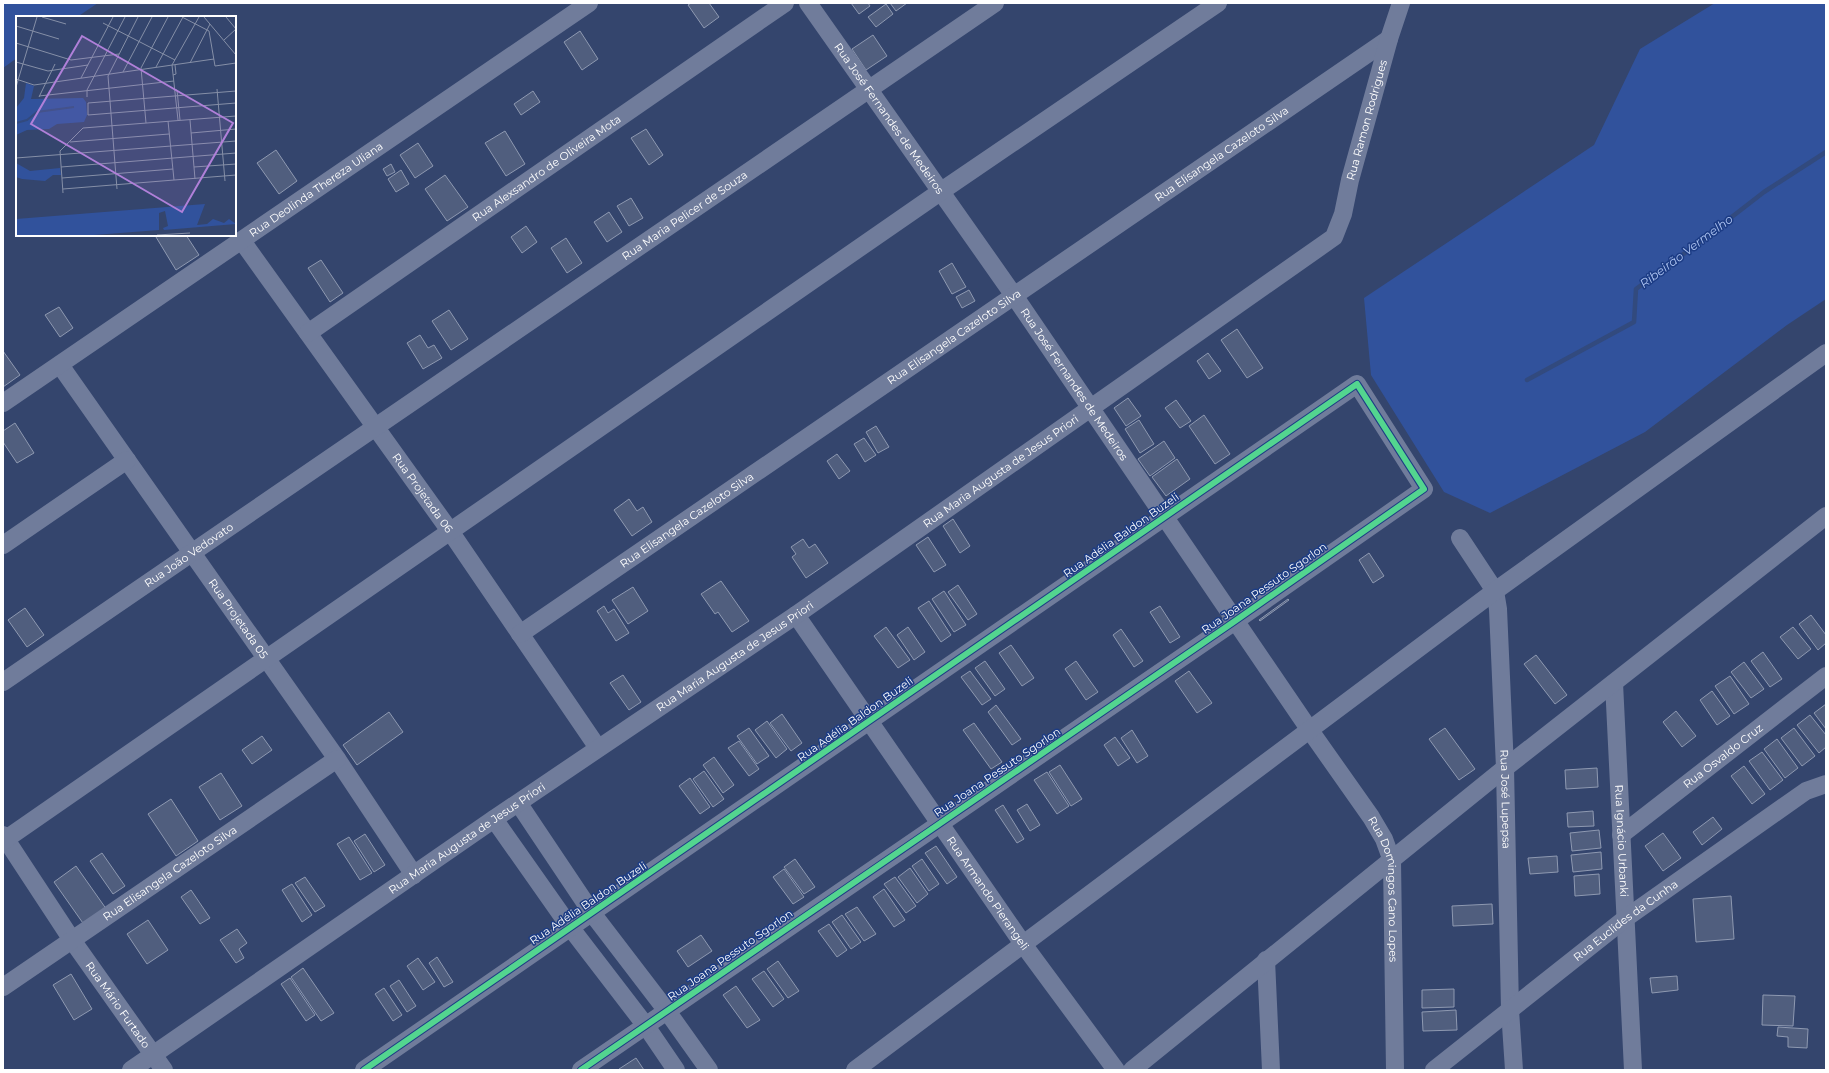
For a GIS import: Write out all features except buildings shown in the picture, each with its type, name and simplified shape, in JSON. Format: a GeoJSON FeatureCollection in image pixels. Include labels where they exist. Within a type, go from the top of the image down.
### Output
{"type":"FeatureCollection","features":[{"type":"Feature","properties":{"kind":"street","name":"Rua Deolinda Thereza Uliana"},"geometry":{"type":"LineString","coordinates":[[3,403],[589,3]]}},
{"type":"Feature","properties":{"kind":"street","name":"Rua Alexsandro de Oliveira Mota"},"geometry":{"type":"LineString","coordinates":[[308,333],[785,3]]}},
{"type":"Feature","properties":{"kind":"street","name":"Rua José Fernandes de Medeiros"},"geometry":{"type":"LineString","coordinates":[[808,3],[1015,297],[1309,729]]}},
{"type":"Feature","properties":{"kind":"street","name":"Rua Maria Pelicer de Souza"},"geometry":{"type":"LineString","coordinates":[[375,429],[995,3]]}},
{"type":"Feature","properties":{"kind":"street"},"geometry":{"type":"LineString","coordinates":[[4,839],[940,192],[1218,3]]}},
{"type":"Feature","properties":{"kind":"street","name":"Rua Ramon Rodrigues"},"geometry":{"type":"LineString","coordinates":[[1334,237],[1343,214],[1350,180],[1389,39],[1401,3]]}},
{"type":"Feature","properties":{"kind":"street","name":"Rua Elisangela Cazeloto Silva"},"geometry":{"type":"LineString","coordinates":[[520,634],[1015,297],[1389,39]]}},
{"type":"Feature","properties":{"kind":"street","name":"Rua Maria Augusta de Jesus Priori"},"geometry":{"type":"LineString","coordinates":[[131,1070],[494,819],[796,615],[1334,237]]}},
{"type":"Feature","properties":{"kind":"street","name":"Rua Projetada 06"},"geometry":{"type":"LineString","coordinates":[[242,241],[375,429],[450,531],[598,748]]}},
{"type":"Feature","properties":{"kind":"street"},"geometry":{"type":"LineString","coordinates":[[855,1070],[1495,591],[1826,353]]}},
{"type":"Feature","properties":{"kind":"street","name":"Rua Projetada 05"},"geometry":{"type":"LineString","coordinates":[[60,365],[337,759],[414,875]]}},
{"type":"Feature","properties":{"kind":"street","name":"Rua Joana Pessuto Sgorlon"},"geometry":{"type":"LineString","coordinates":[[582,1070],[1235,621],[1424,489],[1357,384]]}},
{"type":"Feature","properties":{"kind":"street","name":"Rua Adélia Baldon Buzeli"},"geometry":{"type":"LineString","coordinates":[[364,1070],[570,927],[592,914],[1357,384]]}},
{"type":"Feature","properties":{"kind":"street","name":"Rua João Vedovato"},"geometry":{"type":"LineString","coordinates":[[3,682],[375,429]]}},
{"type":"Feature","properties":{"kind":"street"},"geometry":{"type":"LineString","coordinates":[[3,544],[127,460]]}},
{"type":"Feature","properties":{"kind":"street"},"geometry":{"type":"LineString","coordinates":[[1132,1070],[1505,768],[1826,516]]}},
{"type":"Feature","properties":{"kind":"street","name":"Rua José Lupepsa"},"geometry":{"type":"LineString","coordinates":[[1460,538],[1495,591],[1498,609],[1505,768],[1510,1010],[1514,1070]]}},
{"type":"Feature","properties":{"kind":"street","name":"Rua Armando Pierangeli"},"geometry":{"type":"LineString","coordinates":[[796,615],[868,722],[1023,944],[1116,1070]]}},
{"type":"Feature","properties":{"kind":"street","name":"Rua Osvaldo Cruz"},"geometry":{"type":"LineString","coordinates":[[1621,835],[1826,676]]}},
{"type":"Feature","properties":{"kind":"street","name":"Rua Ignácio Urbanki"},"geometry":{"type":"LineString","coordinates":[[1614,683],[1633,1070]]}},
{"type":"Feature","properties":{"kind":"street","name":"Rua Domingos Cano Lopes"},"geometry":{"type":"LineString","coordinates":[[1309,729],[1371,817],[1384,839],[1392,861],[1396,1070]]}},
{"type":"Feature","properties":{"kind":"street","name":"Rua Elisangela Cazeloto Silva"},"geometry":{"type":"LineString","coordinates":[[3,987],[337,759]]}},
{"type":"Feature","properties":{"kind":"street","name":"Rua Euclides da Cunha"},"geometry":{"type":"LineString","coordinates":[[1434,1070],[1626,918],[1806,791],[1826,784]]}},
{"type":"Feature","properties":{"kind":"street"},"geometry":{"type":"LineString","coordinates":[[518,804],[592,914],[667,1011],[703,1068]]}},
{"type":"Feature","properties":{"kind":"street"},"geometry":{"type":"LineString","coordinates":[[494,819],[570,927],[646,1026],[676,1070]]}},
{"type":"Feature","properties":{"kind":"street","name":"Rua Mário Furtado"},"geometry":{"type":"LineString","coordinates":[[4,839],[72,940],[164,1070]]}},
{"type":"Feature","properties":{"kind":"street"},"geometry":{"type":"LineString","coordinates":[[1266,960],[1271,1070]]}},
{"type":"Feature","properties":{"kind":"shaded area"},"geometry":{"type":"Polygon","coordinates":[[[3,3],[98,3],[78,16],[16,16],[16,59],[3,68],[3,3]]]}},
{"type":"Feature","properties":{"kind":"shaded area"},"geometry":{"type":"Polygon","coordinates":[[[1715,3],[1826,3],[1826,299],[1787,325],[1645,432],[1490,513],[1444,492],[1371,375],[1364,298],[1594,145],[1640,49],[1715,3]]]}},
{"type":"Feature","properties":{"kind":"waterway","name":"Ribeirão Vermelho"},"geometry":{"type":"LineString","coordinates":[[1527,380],[1634,322],[1636,289],[1764,192],[1826,152]]}},
{"type":"Feature","properties":{"kind":"cycle path"},"geometry":{"type":"LineString","coordinates":[[364,1070],[1357,384],[1424,489],[1235,621],[581,1070]]}}]}
